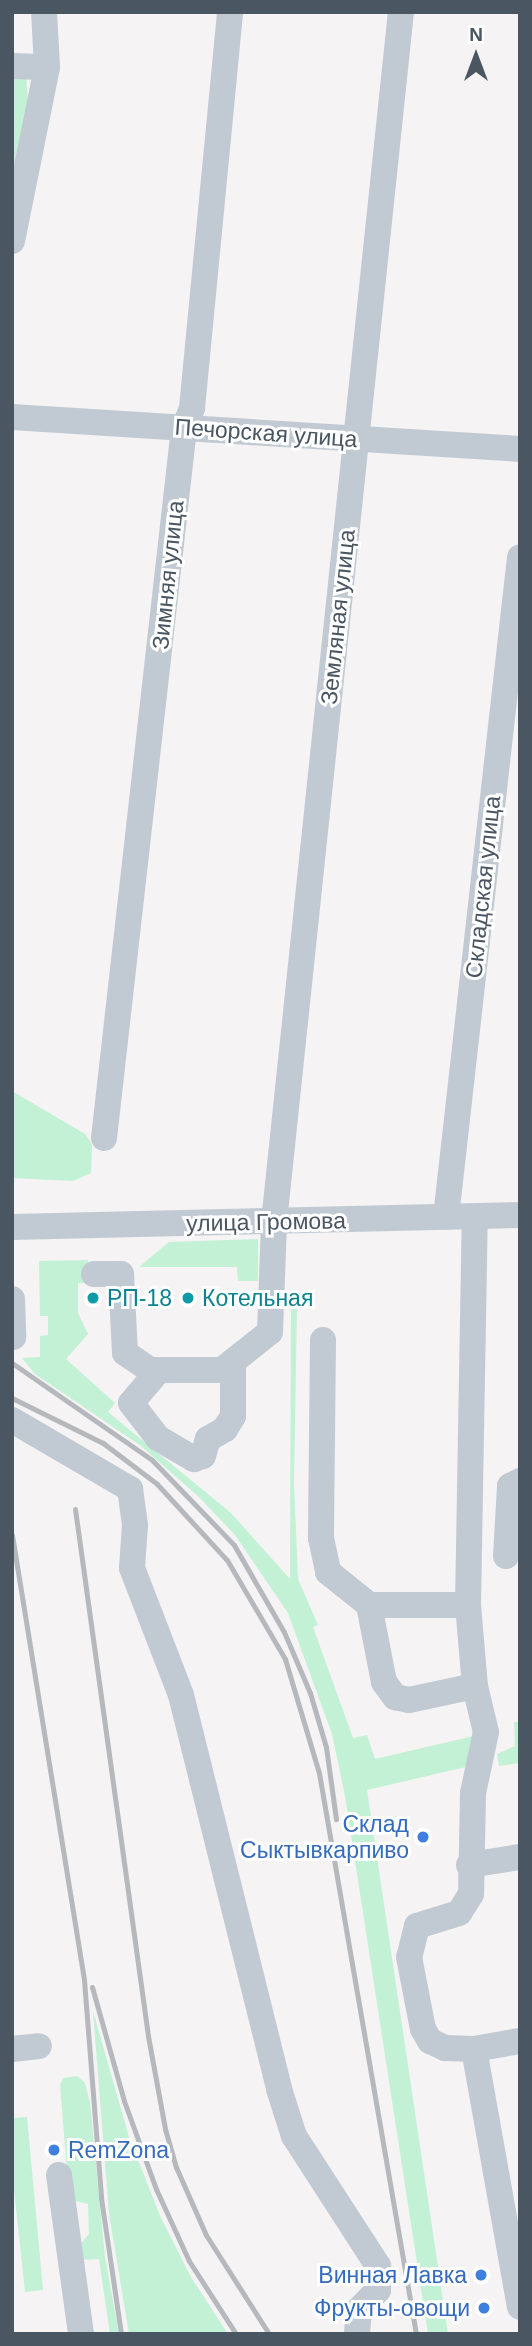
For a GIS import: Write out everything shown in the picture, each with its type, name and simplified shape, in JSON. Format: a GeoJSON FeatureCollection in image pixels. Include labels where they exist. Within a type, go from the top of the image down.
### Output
{"type":"FeatureCollection","features":[{"type":"Feature","properties":{"kind":"street"},"geometry":{"type":"LineString","coordinates":[[14,224],[47,67],[44,12]]}},
{"type":"Feature","properties":{"kind":"street","name":"Зимняя улица"},"geometry":{"type":"LineString","coordinates":[[104,1138],[184,428],[192,408],[230,12]]}},
{"type":"Feature","properties":{"kind":"street","name":"Земляная улица"},"geometry":{"type":"LineString","coordinates":[[233,1362],[252,1342],[270,1332],[274,1222],[401,12]]}},
{"type":"Feature","properties":{"kind":"street"},"geometry":{"type":"LineString","coordinates":[[12,66],[47,67]]}},
{"type":"Feature","properties":{"kind":"street","name":"Печорская улица"},"geometry":{"type":"LineString","coordinates":[[13,425],[184,428],[520,449]]}},
{"type":"Feature","properties":{"kind":"street","name":"Складская улица"},"geometry":{"type":"LineString","coordinates":[[446,1217],[520,557]]}},
{"type":"Feature","properties":{"kind":"street","name":"улица Громова"},"geometry":{"type":"LineString","coordinates":[[12,1227],[520,1215]]}},
{"type":"Feature","properties":{"kind":"street"},"geometry":{"type":"LineString","coordinates":[[475,1217],[468,1605],[475,1686],[486,1732],[473,1793],[469,1903],[459,1913],[417,1926],[409,1957],[426,2036],[445,2048],[474,2049],[520,2041]]}},
{"type":"Feature","properties":{"kind":"street"},"geometry":{"type":"LineString","coordinates":[[93,1274],[121,1273],[125,1353],[150,1370],[222,1370],[233,1362]]}},
{"type":"Feature","properties":{"kind":"street"},"geometry":{"type":"LineString","coordinates":[[12,1299],[13,1337]]}},
{"type":"Feature","properties":{"kind":"street"},"geometry":{"type":"LineString","coordinates":[[323,1340],[323,1561],[328,1572],[369,1605],[468,1605]]}},
{"type":"Feature","properties":{"kind":"street"},"geometry":{"type":"LineString","coordinates":[[159,1370],[131,1403],[158,1438],[194,1459],[203,1456],[208,1438],[225,1429],[233,1416],[233,1362]]}},
{"type":"Feature","properties":{"kind":"street"},"geometry":{"type":"LineString","coordinates":[[12,1420],[130,1489],[135,1525],[132,1568],[181,1695],[279,2090],[294,2136],[379,2266],[379,2290],[359,2310],[357,2334]]}},
{"type":"Feature","properties":{"kind":"street"},"geometry":{"type":"LineString","coordinates":[[506,1556],[510,1486],[520,1481]]}},
{"type":"Feature","properties":{"kind":"street"},"geometry":{"type":"LineString","coordinates":[[369,1605],[384,1682],[395,1697],[409,1700],[475,1686]]}},
{"type":"Feature","properties":{"kind":"street"},"geometry":{"type":"LineString","coordinates":[[469,1865],[520,1857]]}},
{"type":"Feature","properties":{"kind":"street"},"geometry":{"type":"LineString","coordinates":[[12,2049],[39,2046]]}},
{"type":"Feature","properties":{"kind":"street"},"geometry":{"type":"LineString","coordinates":[[474,2049],[520,2307]]}},
{"type":"Feature","properties":{"kind":"street"},"geometry":{"type":"LineString","coordinates":[[60,2175],[81,2334]]}},
{"type":"Feature","properties":{"kind":"green space"},"geometry":{"type":"Polygon","coordinates":[[[12,73],[26,76],[28,102],[12,185],[12,73]]]}},
{"type":"Feature","properties":{"kind":"green space"},"geometry":{"type":"Polygon","coordinates":[[[12,1091],[85,1134],[92,1144],[91,1173],[73,1181],[12,1178],[12,1091]]]}},
{"type":"Feature","properties":{"kind":"green space"},"geometry":{"type":"Polygon","coordinates":[[[258,1239],[258,1281],[238,1281],[237,1267],[139,1267],[169,1242],[258,1239]]]}},
{"type":"Feature","properties":{"kind":"green space"},"geometry":{"type":"Polygon","coordinates":[[[88,1260],[88,1283],[78,1283],[78,1313],[88,1334],[66,1359],[115,1403],[108,1412],[231,1513],[290,1579],[291,1309],[297,1309],[294,1483],[298,1579],[318,1625],[313,1627],[353,1738],[367,1735],[375,1759],[478,1735],[470,1766],[367,1790],[448,2334],[428,2334],[345,1796],[332,1734],[288,1613],[235,1535],[199,1497],[141,1446],[35,1374],[22,1358],[40,1357],[40,1336],[48,1335],[48,1316],[40,1316],[39,1261],[88,1260]]]}},
{"type":"Feature","properties":{"kind":"green space"},"geometry":{"type":"Polygon","coordinates":[[[514,1722],[520,1722],[520,1763],[499,1766],[497,1754],[515,1746],[514,1722]]]}},
{"type":"Feature","properties":{"kind":"green space"},"geometry":{"type":"Polygon","coordinates":[[[93,2011],[129,2137],[161,2218],[191,2277],[228,2334],[129,2334],[109,2214],[93,2011]]]}},
{"type":"Feature","properties":{"kind":"green space"},"geometry":{"type":"Polygon","coordinates":[[[77,2076],[85,2083],[90,2103],[105,2257],[119,2334],[110,2334],[99,2259],[80,2260],[79,2246],[89,2234],[88,2204],[71,2200],[60,2085],[63,2078],[77,2076]]]}},
{"type":"Feature","properties":{"kind":"green space"},"geometry":{"type":"Polygon","coordinates":[[[27,2117],[43,2290],[25,2292],[12,2171],[12,2118],[27,2117]]]}},
{"type":"Feature","properties":{"kind":"railway"},"geometry":{"type":"LineString","coordinates":[[12,1363],[152,1460],[234,1545],[284,1632],[310,1693],[326,1747],[336,1819]]}},
{"type":"Feature","properties":{"kind":"railway"},"geometry":{"type":"LineString","coordinates":[[12,1398],[103,1443],[157,1484],[227,1560],[285,1659],[319,1773],[416,2334]]}},
{"type":"Feature","properties":{"kind":"railway"},"geometry":{"type":"LineString","coordinates":[[75,1509],[148,2036],[165,2129],[176,2167],[206,2235],[269,2334]]}},
{"type":"Feature","properties":{"kind":"railway"},"geometry":{"type":"LineString","coordinates":[[12,1535],[84,1980],[101,2198],[121,2334]]}},
{"type":"Feature","properties":{"kind":"railway"},"geometry":{"type":"LineString","coordinates":[[92,1987],[124,2101],[156,2189],[189,2261],[236,2334]]}},
{"type":"Feature","properties":{"kind":"place","name":"РП-18"},"geometry":{"type":"Point","coordinates":[93,1298]}},
{"type":"Feature","properties":{"kind":"place","name":"Котельная"},"geometry":{"type":"Point","coordinates":[188,1298]}},
{"type":"Feature","properties":{"kind":"place","name":"Склад Сыктывкарпиво"},"geometry":{"type":"Point","coordinates":[423,1837]}},
{"type":"Feature","properties":{"kind":"place","name":"RemZona"},"geometry":{"type":"Point","coordinates":[54,2150]}},
{"type":"Feature","properties":{"kind":"place","name":"Винная Лавка"},"geometry":{"type":"Point","coordinates":[481,2275]}},
{"type":"Feature","properties":{"kind":"place","name":"Фрукты-овощи"},"geometry":{"type":"Point","coordinates":[484,2308]}}]}
